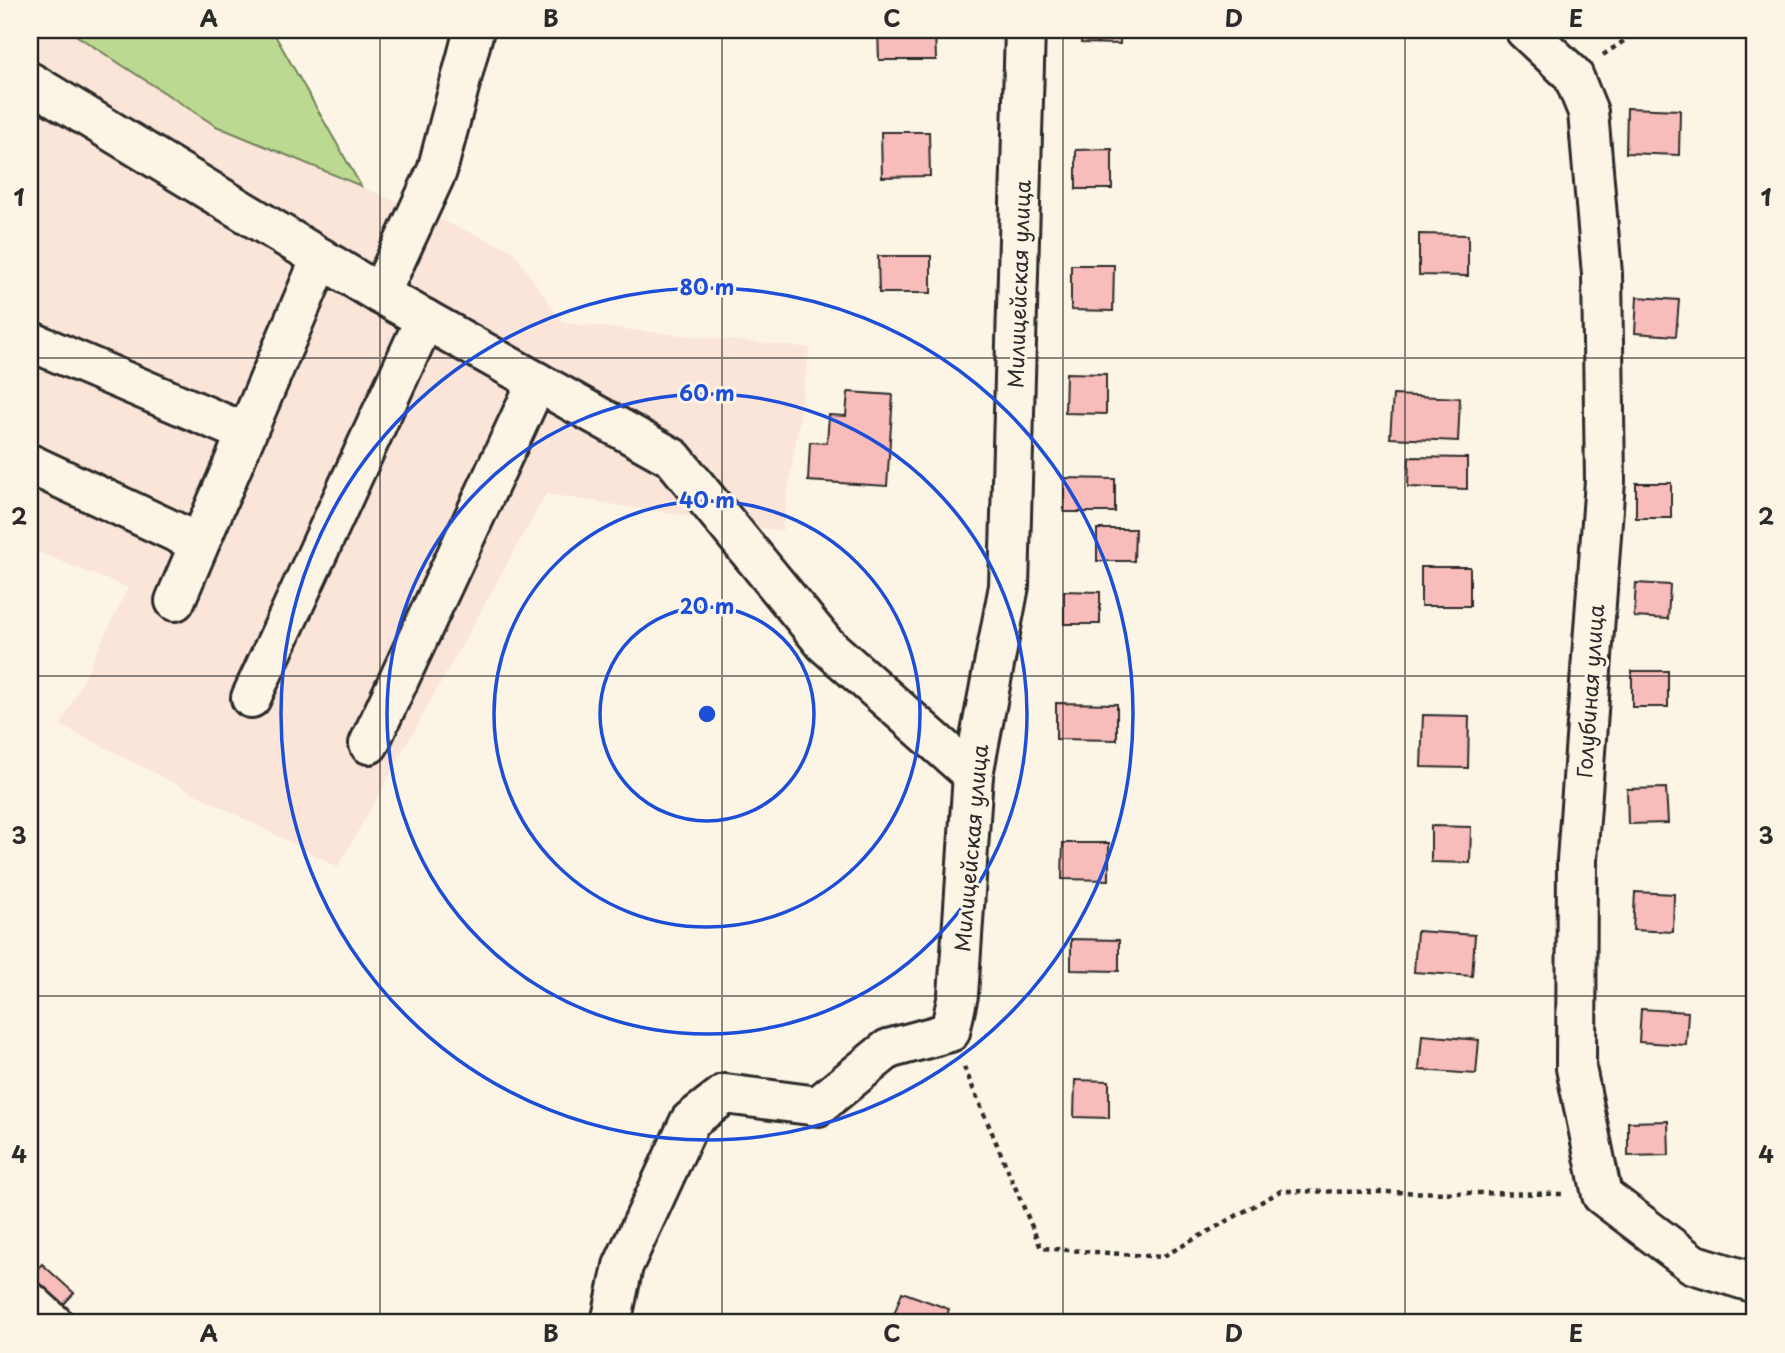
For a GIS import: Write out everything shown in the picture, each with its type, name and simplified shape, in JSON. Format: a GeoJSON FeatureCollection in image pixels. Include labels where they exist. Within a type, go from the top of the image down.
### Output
{"type":"FeatureCollection","features":[{"type":"Feature","properties":{"kind":"street"},"geometry":{"type":"LineString","coordinates":[[380,293],[436,171],[474,30]]}},
{"type":"Feature","properties":{"kind":"street","name":"Милицейская улица"},"geometry":{"type":"LineString","coordinates":[[950,1032],[958,995],[973,775],[1009,586],[1026,30]]}},
{"type":"Feature","properties":{"kind":"street","name":"Голубиная улица"},"geometry":{"type":"LineString","coordinates":[[1525,30],[1573,75],[1588,112],[1602,274],[1605,481],[1577,860],[1576,1068],[1602,1195]]}},
{"type":"Feature","properties":{"kind":"street"},"geometry":{"type":"LineString","coordinates":[[30,82],[380,293],[673,458],[825,644],[973,775]]}},
{"type":"Feature","properties":{"kind":"street"},"geometry":{"type":"LineString","coordinates":[[175,601],[321,258]]}},
{"type":"Feature","properties":{"kind":"street"},"geometry":{"type":"LineString","coordinates":[[251,698],[425,319]]}},
{"type":"Feature","properties":{"kind":"street"},"geometry":{"type":"LineString","coordinates":[[30,341],[246,433]]}},
{"type":"Feature","properties":{"kind":"street"},"geometry":{"type":"LineString","coordinates":[[369,744],[537,382]]}},
{"type":"Feature","properties":{"kind":"street"},"geometry":{"type":"LineString","coordinates":[[30,464],[199,544]]}},
{"type":"Feature","properties":{"kind":"street"},"geometry":{"type":"LineString","coordinates":[[611,1323],[623,1266],[690,1121],[725,1094],[818,1106],[888,1049],[950,1032]]}},
{"type":"Feature","properties":{"kind":"street"},"geometry":{"type":"LineString","coordinates":[[1602,1195],[1693,1264],[1755,1283]]}},
{"type":"Feature","properties":{"kind":"street"},"geometry":{"type":"LineString","coordinates":[[30,1302],[53,1323]]}},
{"type":"Feature","properties":{"kind":"path"},"geometry":{"type":"LineString","coordinates":[[1573,75],[1640,30]]}},
{"type":"Feature","properties":{"kind":"path"},"geometry":{"type":"LineString","coordinates":[[950,1032],[1041,1248],[1162,1257],[1281,1191],[1602,1195]]}},
{"type":"Feature","properties":{"kind":"shaded area"},"geometry":{"type":"Polygon","coordinates":[[[30,30],[68,30],[216,126],[512,250],[563,323],[810,348],[782,531],[546,494],[338,867],[61,725],[128,588],[30,549],[30,30]]]}},
{"type":"Feature","properties":{"kind":"green space"},"geometry":{"type":"Polygon","coordinates":[[[68,30],[272,30],[361,186],[216,126],[68,30]]]}},
{"type":"Feature","properties":{"kind":"building"},"geometry":{"type":"Polygon","coordinates":[[[878,30],[935,30],[936,60],[879,60],[878,30]]]}},
{"type":"Feature","properties":{"kind":"building"},"geometry":{"type":"Polygon","coordinates":[[[1081,30],[1120,30],[1120,44],[1081,43],[1081,30]]]}},
{"type":"Feature","properties":{"kind":"building"},"geometry":{"type":"Polygon","coordinates":[[[1627,108],[1680,110],[1679,155],[1626,153],[1627,108]]]}},
{"type":"Feature","properties":{"kind":"building"},"geometry":{"type":"Polygon","coordinates":[[[881,132],[929,132],[930,176],[882,177],[881,132]]]}},
{"type":"Feature","properties":{"kind":"building"},"geometry":{"type":"Polygon","coordinates":[[[1112,149],[1112,189],[1076,189],[1076,150],[1112,149]]]}},
{"type":"Feature","properties":{"kind":"building"},"geometry":{"type":"Polygon","coordinates":[[[1419,234],[1468,235],[1468,276],[1419,275],[1419,234]]]}},
{"type":"Feature","properties":{"kind":"building"},"geometry":{"type":"Polygon","coordinates":[[[878,256],[931,256],[931,293],[879,293],[878,256]]]}},
{"type":"Feature","properties":{"kind":"building"},"geometry":{"type":"Polygon","coordinates":[[[1071,265],[1114,265],[1113,311],[1071,310],[1071,265]]]}},
{"type":"Feature","properties":{"kind":"building"},"geometry":{"type":"Polygon","coordinates":[[[1637,297],[1679,300],[1676,336],[1635,333],[1637,297]]]}},
{"type":"Feature","properties":{"kind":"building"},"geometry":{"type":"Polygon","coordinates":[[[1066,373],[1106,374],[1106,414],[1065,413],[1066,373]]]}},
{"type":"Feature","properties":{"kind":"building"},"geometry":{"type":"Polygon","coordinates":[[[848,392],[893,395],[887,486],[808,481],[810,442],[827,443],[829,415],[846,416],[848,392]]]}},
{"type":"Feature","properties":{"kind":"building"},"geometry":{"type":"Polygon","coordinates":[[[1393,395],[1460,398],[1458,441],[1390,438],[1393,395]]]}},
{"type":"Feature","properties":{"kind":"building"},"geometry":{"type":"Polygon","coordinates":[[[1409,457],[1467,458],[1467,489],[1408,487],[1409,457]]]}},
{"type":"Feature","properties":{"kind":"building"},"geometry":{"type":"Polygon","coordinates":[[[1064,478],[1115,479],[1115,512],[1064,512],[1064,478]]]}},
{"type":"Feature","properties":{"kind":"building"},"geometry":{"type":"Polygon","coordinates":[[[1636,483],[1671,483],[1671,518],[1636,518],[1636,483]]]}},
{"type":"Feature","properties":{"kind":"building"},"geometry":{"type":"Polygon","coordinates":[[[1097,529],[1135,529],[1134,561],[1097,561],[1097,529]]]}},
{"type":"Feature","properties":{"kind":"building"},"geometry":{"type":"Polygon","coordinates":[[[1421,567],[1470,567],[1470,606],[1421,606],[1421,567]]]}},
{"type":"Feature","properties":{"kind":"building"},"geometry":{"type":"Polygon","coordinates":[[[1636,583],[1670,585],[1668,619],[1634,617],[1636,583]]]}},
{"type":"Feature","properties":{"kind":"building"},"geometry":{"type":"Polygon","coordinates":[[[1064,591],[1100,592],[1100,624],[1064,624],[1064,591]]]}},
{"type":"Feature","properties":{"kind":"building"},"geometry":{"type":"Polygon","coordinates":[[[1632,671],[1668,671],[1668,707],[1632,707],[1632,671]]]}},
{"type":"Feature","properties":{"kind":"building"},"geometry":{"type":"Polygon","coordinates":[[[1056,703],[1117,704],[1117,740],[1056,739],[1056,703]]]}},
{"type":"Feature","properties":{"kind":"building"},"geometry":{"type":"Polygon","coordinates":[[[1423,715],[1469,716],[1468,768],[1421,767],[1423,715]]]}},
{"type":"Feature","properties":{"kind":"building"},"geometry":{"type":"Polygon","coordinates":[[[1666,788],[1668,823],[1628,824],[1627,789],[1666,788]]]}},
{"type":"Feature","properties":{"kind":"building"},"geometry":{"type":"Polygon","coordinates":[[[1431,826],[1471,827],[1470,863],[1431,862],[1431,826]]]}},
{"type":"Feature","properties":{"kind":"building"},"geometry":{"type":"Polygon","coordinates":[[[1063,843],[1109,843],[1109,880],[1062,879],[1063,843]]]}},
{"type":"Feature","properties":{"kind":"building"},"geometry":{"type":"Polygon","coordinates":[[[1635,892],[1674,894],[1673,932],[1633,930],[1635,892]]]}},
{"type":"Feature","properties":{"kind":"building"},"geometry":{"type":"Polygon","coordinates":[[[1417,931],[1475,935],[1472,976],[1414,972],[1417,931]]]}},
{"type":"Feature","properties":{"kind":"building"},"geometry":{"type":"Polygon","coordinates":[[[1071,939],[1119,940],[1119,971],[1071,970],[1071,939]]]}},
{"type":"Feature","properties":{"kind":"building"},"geometry":{"type":"Polygon","coordinates":[[[1641,1009],[1688,1012],[1686,1045],[1639,1042],[1641,1009]]]}},
{"type":"Feature","properties":{"kind":"building"},"geometry":{"type":"Polygon","coordinates":[[[1422,1035],[1479,1040],[1476,1074],[1419,1070],[1422,1035]]]}},
{"type":"Feature","properties":{"kind":"building"},"geometry":{"type":"Polygon","coordinates":[[[1075,1080],[1109,1081],[1109,1118],[1074,1117],[1075,1080]]]}},
{"type":"Feature","properties":{"kind":"building"},"geometry":{"type":"Polygon","coordinates":[[[1668,1121],[1669,1155],[1628,1156],[1628,1122],[1668,1121]]]}},
{"type":"Feature","properties":{"kind":"building"},"geometry":{"type":"Polygon","coordinates":[[[42,1264],[74,1293],[51,1318],[30,1300],[30,1277],[42,1264]]]}},
{"type":"Feature","properties":{"kind":"building"},"geometry":{"type":"Polygon","coordinates":[[[902,1292],[949,1309],[944,1323],[891,1323],[902,1292]]]}}]}
